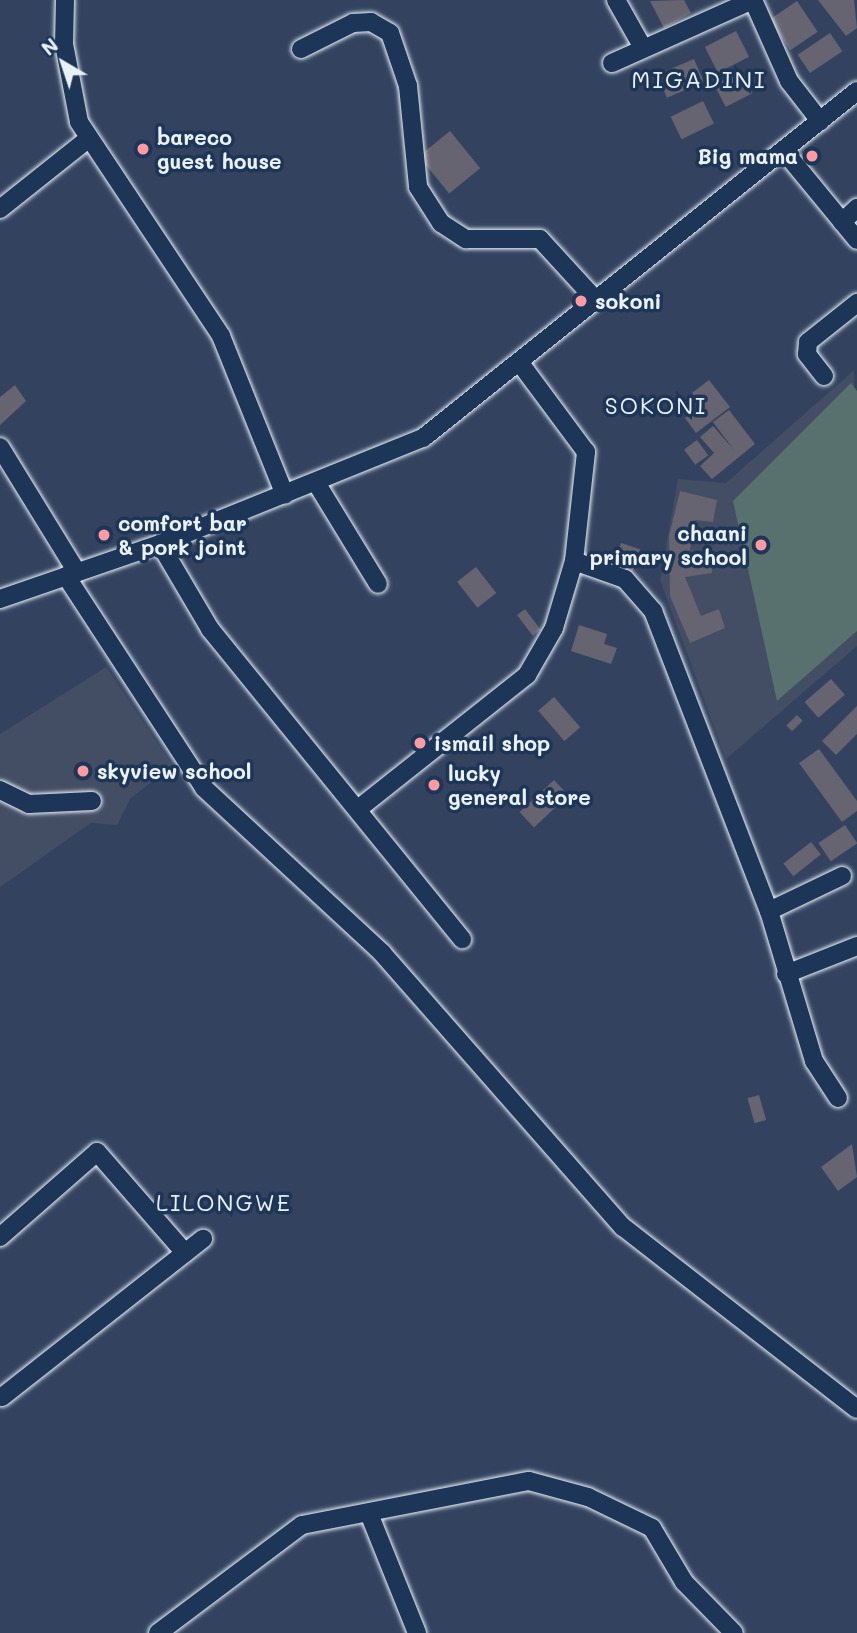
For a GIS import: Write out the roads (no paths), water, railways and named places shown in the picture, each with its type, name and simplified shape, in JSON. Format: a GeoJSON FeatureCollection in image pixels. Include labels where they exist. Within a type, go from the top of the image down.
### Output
{"type":"FeatureCollection","features":[{"type":"Feature","properties":{"kind":"street"},"geometry":{"type":"LineString","coordinates":[[65,0],[70,87],[88,139],[221,336],[285,495]]}},
{"type":"Feature","properties":{"kind":"street"},"geometry":{"type":"LineString","coordinates":[[616,0],[643,48]]}},
{"type":"Feature","properties":{"kind":"street"},"geometry":{"type":"LineString","coordinates":[[612,63],[753,0],[789,81],[820,121]]}},
{"type":"Feature","properties":{"kind":"street"},"geometry":{"type":"LineString","coordinates":[[301,49],[353,23],[370,22],[390,33],[408,86],[418,187],[441,223],[466,240],[540,239],[596,299]]}},
{"type":"Feature","properties":{"kind":"street"},"geometry":{"type":"LineString","coordinates":[[0,599],[160,544],[317,484],[424,438],[857,91]]}},
{"type":"Feature","properties":{"kind":"street"},"geometry":{"type":"LineString","coordinates":[[0,209],[88,139]]}},
{"type":"Feature","properties":{"kind":"street"},"geometry":{"type":"LineString","coordinates":[[784,151],[857,240]]}},
{"type":"Feature","properties":{"kind":"street"},"geometry":{"type":"LineString","coordinates":[[842,222],[857,208]]}},
{"type":"Feature","properties":{"kind":"street"},"geometry":{"type":"LineString","coordinates":[[824,376],[807,354],[808,342],[857,303]]}},
{"type":"Feature","properties":{"kind":"street"},"geometry":{"type":"LineString","coordinates":[[358,810],[527,675],[554,628],[575,562],[586,452],[520,363]]}},
{"type":"Feature","properties":{"kind":"street"},"geometry":{"type":"LineString","coordinates":[[0,447],[71,574],[204,788],[382,953],[623,1227],[857,1409]]}},
{"type":"Feature","properties":{"kind":"street"},"geometry":{"type":"LineString","coordinates":[[317,484],[378,584]]}},
{"type":"Feature","properties":{"kind":"street"},"geometry":{"type":"LineString","coordinates":[[160,544],[210,629],[462,939]]}},
{"type":"Feature","properties":{"kind":"street"},"geometry":{"type":"LineString","coordinates":[[575,562],[625,579],[653,611],[769,911],[814,1061],[838,1098]]}},
{"type":"Feature","properties":{"kind":"street"},"geometry":{"type":"LineString","coordinates":[[0,790],[30,804],[92,802]]}},
{"type":"Feature","properties":{"kind":"street"},"geometry":{"type":"LineString","coordinates":[[769,911],[842,877]]}},
{"type":"Feature","properties":{"kind":"street"},"geometry":{"type":"LineString","coordinates":[[786,974],[857,946]]}},
{"type":"Feature","properties":{"kind":"street"},"geometry":{"type":"LineString","coordinates":[[0,1237],[97,1152],[185,1253]]}},
{"type":"Feature","properties":{"kind":"street"},"geometry":{"type":"LineString","coordinates":[[2,1397],[203,1239]]}},
{"type":"Feature","properties":{"kind":"street"},"geometry":{"type":"LineString","coordinates":[[158,1633],[288,1532],[518,1483],[556,1486],[652,1528],[693,1594],[734,1633]]}},
{"type":"Feature","properties":{"kind":"street"},"geometry":{"type":"LineString","coordinates":[[370,1516],[417,1633]]}},
{"type":"Feature","properties":{"kind":"place","name":"bareco guest house"},"geometry":{"type":"Point","coordinates":[143,149]}},
{"type":"Feature","properties":{"kind":"place","name":"Big mama"},"geometry":{"type":"Point","coordinates":[812,156]}},
{"type":"Feature","properties":{"kind":"place","name":"sokoni"},"geometry":{"type":"Point","coordinates":[581,301]}},
{"type":"Feature","properties":{"kind":"place","name":"comfort bar & pork joint"},"geometry":{"type":"Point","coordinates":[104,535]}},
{"type":"Feature","properties":{"kind":"place","name":"chaani primary school"},"geometry":{"type":"Point","coordinates":[761,545]}},
{"type":"Feature","properties":{"kind":"place","name":"ismail shop"},"geometry":{"type":"Point","coordinates":[420,743]}},
{"type":"Feature","properties":{"kind":"place","name":"skyview school"},"geometry":{"type":"Point","coordinates":[83,771]}},
{"type":"Feature","properties":{"kind":"place","name":"lucky general store"},"geometry":{"type":"Point","coordinates":[434,785]}},
{"type":"Feature","properties":{"kind":"district","name":"MIGADINI"},"geometry":{"type":"Point","coordinates":[699,79]}},
{"type":"Feature","properties":{"kind":"district","name":"SOKONI"},"geometry":{"type":"Point","coordinates":[656,405]}},
{"type":"Feature","properties":{"kind":"district","name":"LILONGWE"},"geometry":{"type":"Point","coordinates":[224,1202]}}]}
